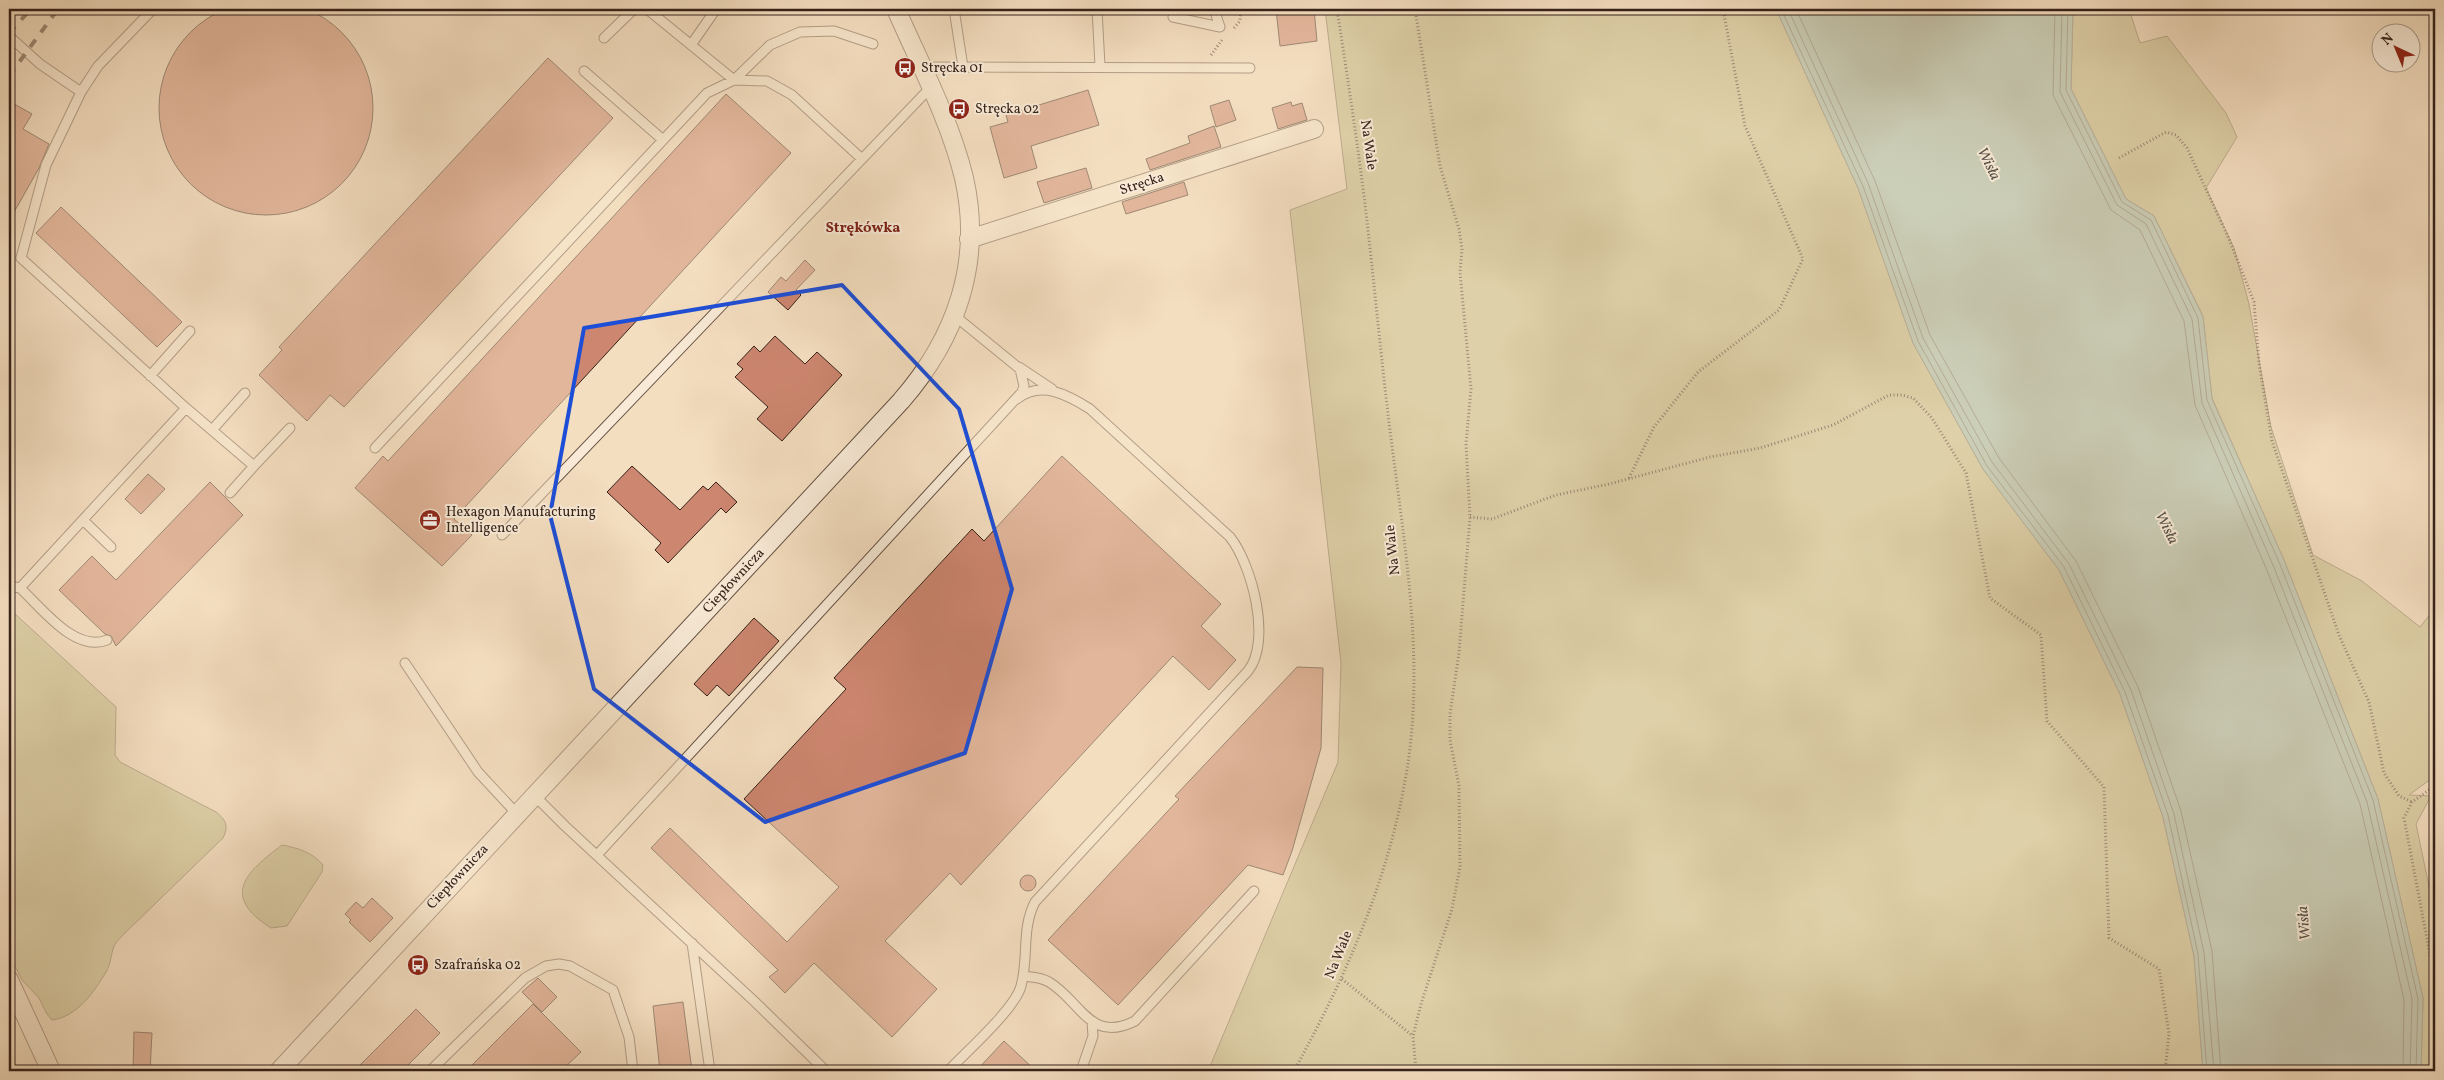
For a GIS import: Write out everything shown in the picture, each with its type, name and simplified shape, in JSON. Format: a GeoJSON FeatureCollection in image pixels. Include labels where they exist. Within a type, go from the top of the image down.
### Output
{"type":"FeatureCollection","features":[{"type":"Feature","properties":{"kind":"street","name":"Ciepłownicza"},"geometry":{"type":"LineString","coordinates":[[279,1071],[902,401],[923,376],[936,356],[955,316],[968,261],[969,239],[964,180],[956,149],[896,9]]}},
{"type":"Feature","properties":{"kind":"street","name":"Stręcka"},"geometry":{"type":"LineString","coordinates":[[969,239],[1314,129]]}},
{"type":"Feature","properties":{"kind":"street"},"geometry":{"type":"LineString","coordinates":[[9,980],[51,1071]]}},
{"type":"Feature","properties":{"kind":"lane"},"geometry":{"type":"LineString","coordinates":[[152,9],[98,66],[81,92],[46,165],[21,258],[150,376],[254,466]]}},
{"type":"Feature","properties":{"kind":"lane"},"geometry":{"type":"LineString","coordinates":[[604,38],[634,9]]}},
{"type":"Feature","properties":{"kind":"lane"},"geometry":{"type":"LineString","coordinates":[[647,9],[734,80],[767,81],[792,95],[862,159]]}},
{"type":"Feature","properties":{"kind":"lane"},"geometry":{"type":"LineString","coordinates":[[691,45],[716,9]]}},
{"type":"Feature","properties":{"kind":"lane"},"geometry":{"type":"LineString","coordinates":[[954,9],[963,66]]}},
{"type":"Feature","properties":{"kind":"lane"},"geometry":{"type":"LineString","coordinates":[[1097,9],[1100,66]]}},
{"type":"Feature","properties":{"kind":"lane"},"geometry":{"type":"LineString","coordinates":[[1174,16],[1220,27],[1214,9]]}},
{"type":"Feature","properties":{"kind":"lane"},"geometry":{"type":"LineString","coordinates":[[375,448],[707,93],[734,80],[770,45],[800,32],[834,31],[873,44]]}},
{"type":"Feature","properties":{"kind":"lane"},"geometry":{"type":"LineString","coordinates":[[9,36],[40,64],[81,92]]}},
{"type":"Feature","properties":{"kind":"lane"},"geometry":{"type":"LineString","coordinates":[[922,67],[1100,66],[1250,68]]}},
{"type":"Feature","properties":{"kind":"lane"},"geometry":{"type":"LineString","coordinates":[[584,70],[663,140]]}},
{"type":"Feature","properties":{"kind":"lane"},"geometry":{"type":"LineString","coordinates":[[502,535],[930,88]]}},
{"type":"Feature","properties":{"kind":"lane"},"geometry":{"type":"LineString","coordinates":[[948,1071],[1009,1006],[1020,988],[1023,976],[1026,929],[1035,902],[1248,671],[1254,664],[1259,644],[1251,580],[1240,551],[1230,537],[1097,414],[1057,392],[1017,366],[955,316]]}},
{"type":"Feature","properties":{"kind":"lane"},"geometry":{"type":"LineString","coordinates":[[150,376],[190,331]]}},
{"type":"Feature","properties":{"kind":"lane"},"geometry":{"type":"LineString","coordinates":[[597,854],[1017,399],[1024,386],[1022,374],[1017,366]]}},
{"type":"Feature","properties":{"kind":"lane"},"geometry":{"type":"LineString","coordinates":[[1017,399],[1032,390],[1047,389],[1057,392]]}},
{"type":"Feature","properties":{"kind":"lane"},"geometry":{"type":"LineString","coordinates":[[212,430],[245,394]]}},
{"type":"Feature","properties":{"kind":"lane"},"geometry":{"type":"LineString","coordinates":[[20,588],[186,408]]}},
{"type":"Feature","properties":{"kind":"lane"},"geometry":{"type":"LineString","coordinates":[[230,493],[290,428]]}},
{"type":"Feature","properties":{"kind":"lane"},"geometry":{"type":"LineString","coordinates":[[83,520],[111,547]]}},
{"type":"Feature","properties":{"kind":"lane"},"geometry":{"type":"LineString","coordinates":[[9,586],[20,588],[71,635],[89,644],[107,640]]}},
{"type":"Feature","properties":{"kind":"lane"},"geometry":{"type":"LineString","coordinates":[[405,663],[478,772],[517,814]]}},
{"type":"Feature","properties":{"kind":"lane"},"geometry":{"type":"LineString","coordinates":[[534,795],[826,1071]]}},
{"type":"Feature","properties":{"kind":"lane"},"geometry":{"type":"LineString","coordinates":[[1023,976],[1050,983],[1092,1022],[1112,1029],[1124,1027],[1135,1021],[1254,891]]}},
{"type":"Feature","properties":{"kind":"lane"},"geometry":{"type":"LineString","coordinates":[[692,943],[710,1071]]}},
{"type":"Feature","properties":{"kind":"lane"},"geometry":{"type":"LineString","coordinates":[[430,1071],[525,978],[546,966],[559,964],[570,966],[613,990],[629,1037],[633,1071]]}},
{"type":"Feature","properties":{"kind":"lane"},"geometry":{"type":"LineString","coordinates":[[1081,1071],[1093,1036],[1092,1022]]}},
{"type":"Feature","properties":{"kind":"path","name":"Na Wale"},"geometry":{"type":"LineString","coordinates":[[1294,1071],[1342,980],[1378,885],[1396,826],[1406,778],[1414,660],[1406,560],[1365,202],[1337,9]]}},
{"type":"Feature","properties":{"kind":"path"},"geometry":{"type":"LineString","coordinates":[[1415,9],[1440,166],[1459,229],[1462,249],[1460,272],[1471,389],[1466,444],[1470,517],[1459,653],[1450,714],[1450,740],[1459,786],[1460,867],[1452,909],[1421,1004],[1413,1036],[1416,1071]]}},
{"type":"Feature","properties":{"kind":"path"},"geometry":{"type":"LineString","coordinates":[[1629,479],[1654,427],[1698,372],[1779,310],[1803,259],[1745,126],[1724,9]]}},
{"type":"Feature","properties":{"kind":"path"},"geometry":{"type":"LineString","coordinates":[[2119,158],[2166,132],[2176,135],[2187,148],[2200,174],[2254,302],[2264,396],[2272,441],[2289,496],[2339,635],[2369,702],[2384,773],[2399,796],[2412,802]]}},
{"type":"Feature","properties":{"kind":"path"},"geometry":{"type":"LineString","coordinates":[[1470,517],[1492,519],[1556,495],[1629,479],[1710,457],[1760,448],[1832,425],[1889,395],[1902,395],[1913,398],[1932,418],[1966,473],[1990,598],[2041,635],[2047,720],[2104,787],[2109,938],[2158,969],[2169,1034],[2165,1071]]}},
{"type":"Feature","properties":{"kind":"path"},"geometry":{"type":"LineString","coordinates":[[2435,786],[2412,802],[2404,818],[2435,981]]}},
{"type":"Feature","properties":{"kind":"path"},"geometry":{"type":"LineString","coordinates":[[1342,980],[1413,1036]]}},
{"type":"Feature","properties":{"kind":"highlighted area"},"geometry":{"type":"Polygon","coordinates":[[[842,285],[959,409],[1012,589],[965,753],[765,822],[594,689],[550,515],[584,328],[842,285]]]}},
{"type":"Feature","properties":{"kind":"shaded area"},"geometry":{"type":"Polygon","coordinates":[[[1325,9],[1776,9],[1858,188],[1913,343],[1983,469],[2059,570],[2120,694],[2163,817],[2194,956],[2203,1071],[1208,1071],[1338,762],[1341,663],[1290,210],[1347,189],[1325,9]]]}},
{"type":"Feature","properties":{"kind":"shaded area"},"geometry":{"type":"Polygon","coordinates":[[[2073,9],[2129,9],[2140,43],[2167,36],[2226,113],[2237,137],[2206,188],[2234,248],[2249,304],[2271,427],[2313,555],[2362,581],[2420,627],[2435,608],[2435,776],[2409,795],[2431,796],[2416,824],[2435,915],[2435,1071],[2421,1071],[2423,998],[2378,799],[2284,560],[2212,398],[2203,316],[2154,216],[2126,199],[2071,89],[2073,9]]]}},
{"type":"Feature","properties":{"kind":"shaded area"},"geometry":{"type":"Polygon","coordinates":[[[13,612],[116,707],[115,755],[120,762],[216,812],[226,824],[223,838],[117,941],[106,972],[84,1002],[69,1014],[52,1020],[39,998],[22,980],[9,954],[9,617],[13,612]]]}},
{"type":"Feature","properties":{"kind":"shaded area"},"geometry":{"type":"Polygon","coordinates":[[[282,845],[304,851],[323,865],[322,872],[287,926],[271,928],[255,916],[246,905],[243,895],[244,885],[249,875],[258,865],[282,845]]]}},
{"type":"Feature","properties":{"kind":"water","name":"Wisła"},"geometry":{"type":"Polygon","coordinates":[[[1776,9],[2073,9],[2071,89],[2126,199],[2154,216],[2203,317],[2212,399],[2284,560],[2378,799],[2423,998],[2421,1071],[2203,1071],[2194,956],[2163,817],[2120,694],[2059,570],[1983,469],[1913,343],[1858,188],[1776,9]]]}},
{"type":"Feature","properties":{"kind":"building"},"geometry":{"type":"Polygon","coordinates":[[[256,1],[276,1],[307,9],[325,19],[342,32],[355,49],[365,67],[371,87],[373,108],[371,129],[365,149],[355,167],[342,184],[325,197],[307,207],[276,215],[256,215],[225,207],[198,191],[183,176],[167,149],[159,118],[159,98],[167,67],[183,40],[198,25],[225,9],[256,1]]]}},
{"type":"Feature","properties":{"kind":"building"},"geometry":{"type":"Polygon","coordinates":[[[1276,9],[1314,9],[1317,41],[1280,46],[1276,9]]]}},
{"type":"Feature","properties":{"kind":"building"},"geometry":{"type":"Polygon","coordinates":[[[548,58],[613,118],[344,407],[330,395],[307,421],[259,375],[282,350],[279,347],[548,58]]]}},
{"type":"Feature","properties":{"kind":"building"},"geometry":{"type":"Polygon","coordinates":[[[1088,90],[1099,125],[1031,146],[1037,168],[1004,178],[990,127],[1008,122],[1006,115],[1088,90]]]}},
{"type":"Feature","properties":{"kind":"building"},"geometry":{"type":"Polygon","coordinates":[[[726,94],[791,153],[454,519],[472,535],[442,566],[355,488],[383,456],[388,461],[726,94]]]}},
{"type":"Feature","properties":{"kind":"building"},"geometry":{"type":"Polygon","coordinates":[[[1229,100],[1236,120],[1216,127],[1210,106],[1229,100]]]}},
{"type":"Feature","properties":{"kind":"building"},"geometry":{"type":"Polygon","coordinates":[[[9,101],[32,114],[23,129],[49,144],[39,168],[9,221],[9,101]]]}},
{"type":"Feature","properties":{"kind":"building"},"geometry":{"type":"Polygon","coordinates":[[[1291,102],[1292,106],[1302,103],[1307,120],[1278,129],[1272,108],[1291,102]]]}},
{"type":"Feature","properties":{"kind":"building"},"geometry":{"type":"Polygon","coordinates":[[[1214,126],[1221,147],[1150,170],[1146,159],[1190,143],[1188,136],[1214,126]]]}},
{"type":"Feature","properties":{"kind":"building"},"geometry":{"type":"Polygon","coordinates":[[[1086,168],[1092,188],[1044,203],[1037,182],[1086,168]]]}},
{"type":"Feature","properties":{"kind":"building"},"geometry":{"type":"Polygon","coordinates":[[[1184,182],[1188,195],[1126,214],[1122,202],[1184,182]]]}},
{"type":"Feature","properties":{"kind":"building"},"geometry":{"type":"Polygon","coordinates":[[[61,207],[182,322],[157,347],[36,233],[61,207]]]}},
{"type":"Feature","properties":{"kind":"building"},"geometry":{"type":"Polygon","coordinates":[[[805,260],[815,270],[796,290],[801,295],[788,310],[768,292],[781,277],[786,281],[805,260]]]}},
{"type":"Feature","properties":{"kind":"building"},"geometry":{"type":"Polygon","coordinates":[[[775,336],[805,364],[817,352],[842,375],[782,441],[757,419],[768,407],[735,377],[743,369],[737,364],[754,346],[760,352],[775,336]]]}},
{"type":"Feature","properties":{"kind":"building"},"geometry":{"type":"Polygon","coordinates":[[[1062,456],[1221,604],[1201,626],[1236,660],[1209,690],[1173,656],[961,885],[950,873],[885,941],[937,989],[892,1037],[814,963],[785,993],[769,977],[778,970],[651,848],[670,828],[787,942],[839,887],[744,799],[846,689],[834,678],[972,529],[984,541],[1062,456]]]}},
{"type":"Feature","properties":{"kind":"building"},"geometry":{"type":"Polygon","coordinates":[[[632,466],[680,510],[703,486],[708,490],[716,482],[737,502],[726,513],[721,508],[668,563],[655,550],[661,543],[607,492],[632,466]]]}},
{"type":"Feature","properties":{"kind":"building"},"geometry":{"type":"Polygon","coordinates":[[[148,474],[165,489],[141,514],[125,499],[148,474]]]}},
{"type":"Feature","properties":{"kind":"building"},"geometry":{"type":"Polygon","coordinates":[[[210,482],[243,515],[116,646],[111,636],[105,634],[59,590],[92,556],[116,580],[210,482]]]}},
{"type":"Feature","properties":{"kind":"building"},"geometry":{"type":"Polygon","coordinates":[[[754,618],[779,641],[729,696],[717,685],[707,696],[694,684],[754,618]]]}},
{"type":"Feature","properties":{"kind":"building"},"geometry":{"type":"Polygon","coordinates":[[[1297,667],[1323,668],[1321,748],[1292,851],[1283,875],[1248,865],[1118,1005],[1048,940],[1179,799],[1175,796],[1297,667]]]}},
{"type":"Feature","properties":{"kind":"building"},"geometry":{"type":"Polygon","coordinates":[[[1028,875],[1036,883],[1028,891],[1020,883],[1028,875]]]}},
{"type":"Feature","properties":{"kind":"building"},"geometry":{"type":"Polygon","coordinates":[[[372,898],[393,918],[370,942],[349,922],[351,920],[345,914],[356,902],[363,908],[372,898]]]}},
{"type":"Feature","properties":{"kind":"building"},"geometry":{"type":"Polygon","coordinates":[[[538,978],[557,997],[542,1012],[522,992],[538,978]]]}},
{"type":"Feature","properties":{"kind":"building"},"geometry":{"type":"Polygon","coordinates":[[[683,1002],[692,1071],[660,1071],[653,1006],[683,1002]]]}},
{"type":"Feature","properties":{"kind":"building"},"geometry":{"type":"Polygon","coordinates":[[[533,1004],[581,1052],[561,1071],[466,1071],[533,1004]]]}},
{"type":"Feature","properties":{"kind":"building"},"geometry":{"type":"Polygon","coordinates":[[[416,1009],[440,1033],[402,1071],[354,1071],[416,1009]]]}},
{"type":"Feature","properties":{"kind":"building"},"geometry":{"type":"Polygon","coordinates":[[[134,1032],[152,1033],[150,1071],[133,1071],[134,1032]]]}},
{"type":"Feature","properties":{"kind":"building"},"geometry":{"type":"Polygon","coordinates":[[[1004,1041],[1036,1071],[976,1071],[1004,1041]]]}},
{"type":"Feature","properties":{"kind":"railway"},"geometry":{"type":"LineString","coordinates":[[9,33],[31,9]]}},
{"type":"Feature","properties":{"kind":"railway"},"geometry":{"type":"LineString","coordinates":[[9,76],[58,9]]}},
{"type":"Feature","properties":{"kind":"place","name":"Stręcka 01"},"geometry":{"type":"Point","coordinates":[905,68]}},
{"type":"Feature","properties":{"kind":"place","name":"Stręcka 02"},"geometry":{"type":"Point","coordinates":[959,109]}},
{"type":"Feature","properties":{"kind":"place","name":"Hexagon Manufacturing Intelligence"},"geometry":{"type":"Point","coordinates":[430,520]}},
{"type":"Feature","properties":{"kind":"place","name":"Szafrańska 02"},"geometry":{"type":"Point","coordinates":[418,965]}},
{"type":"Feature","properties":{"kind":"district","name":"Strękówka"},"geometry":{"type":"Point","coordinates":[863,228]}}]}
